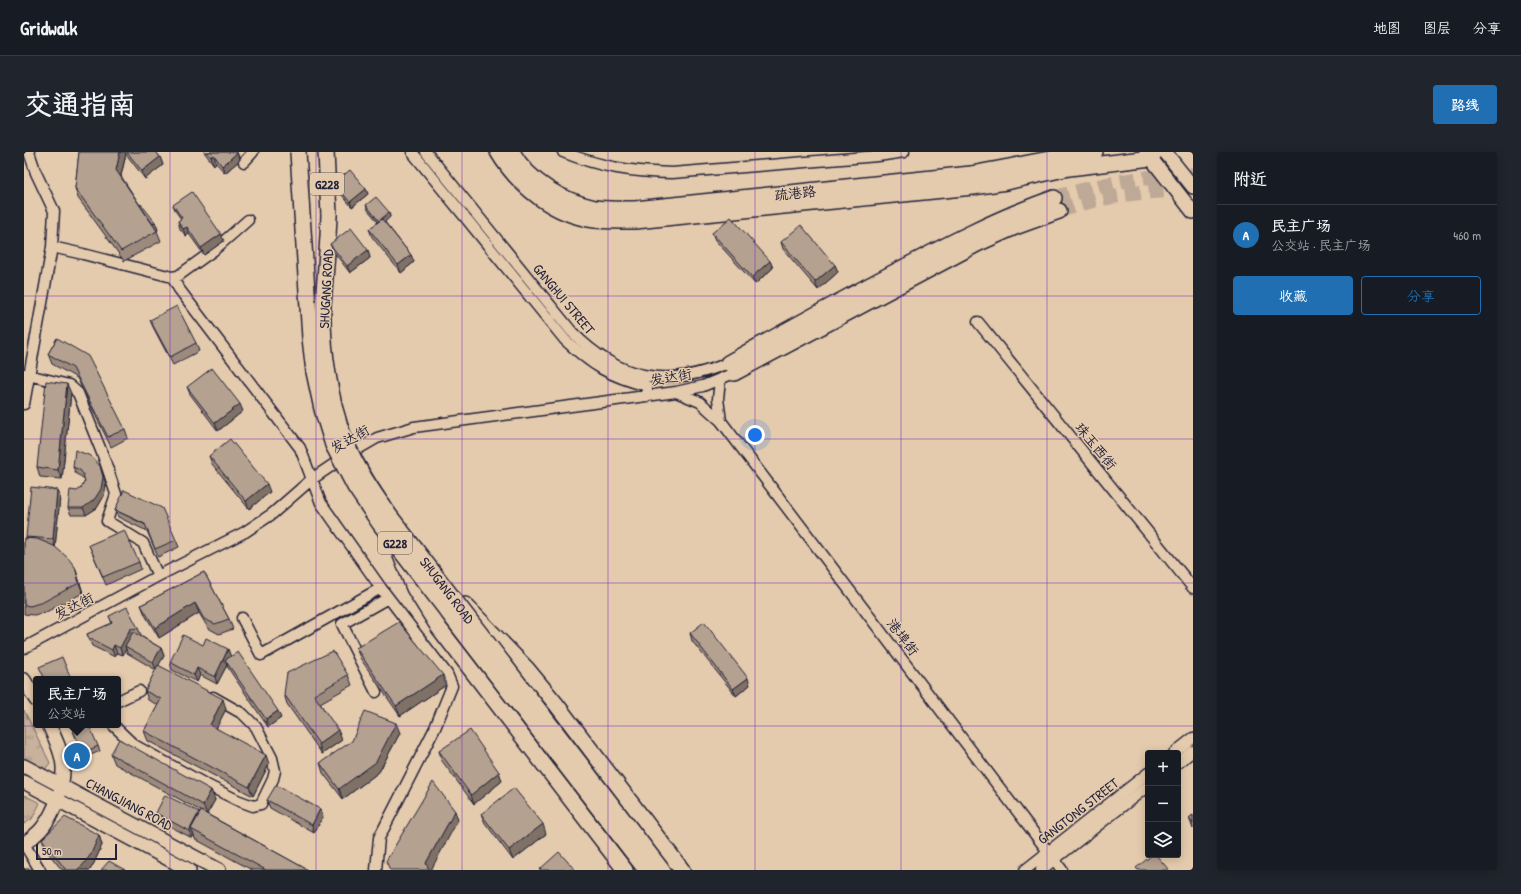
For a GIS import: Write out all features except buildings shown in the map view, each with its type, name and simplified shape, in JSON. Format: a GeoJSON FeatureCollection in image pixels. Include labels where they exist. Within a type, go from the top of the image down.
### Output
{"type":"FeatureCollection","features":[{"type":"Feature","properties":{"kind":"highway","name":"SHUGANG ROAD"},"geometry":{"type":"LineString","coordinates":[[298,152],[310,338],[314,372],[322,410],[333,445],[355,487],[380,524],[646,870]]}},
{"type":"Feature","properties":{"kind":"highway","name":"SHUGANG ROAD"},"geometry":{"type":"LineString","coordinates":[[326,152],[329,216],[323,307],[324,335],[327,368],[334,406],[345,440],[366,480],[390,516],[662,870]]}},
{"type":"Feature","properties":{"kind":"highway"},"geometry":{"type":"LineString","coordinates":[[498,152],[514,175],[529,190],[544,201],[559,209],[594,220],[635,221],[866,191]]}},
{"type":"Feature","properties":{"kind":"highway","name":"疏港路"},"geometry":{"type":"LineString","coordinates":[[512,152],[524,168],[550,191],[580,204],[596,208],[615,209],[635,209],[866,191],[972,187],[1006,182],[1069,168],[1150,154]]}},
{"type":"Feature","properties":{"kind":"highway","name":"疏港路"},"geometry":{"type":"LineString","coordinates":[[866,191],[1005,168],[1069,154],[1095,152]]}},
{"type":"Feature","properties":{"kind":"highway"},"geometry":{"type":"LineString","coordinates":[[731,368],[977,244],[1021,225],[1056,204]]}},
{"type":"Feature","properties":{"kind":"highway"},"geometry":{"type":"LineString","coordinates":[[396,545],[414,588],[439,628],[625,870]]}},
{"type":"Feature","properties":{"kind":"highway"},"geometry":{"type":"LineString","coordinates":[[436,577],[502,642],[551,698],[682,870]]}},
{"type":"Feature","properties":{"kind":"main road"},"geometry":{"type":"LineString","coordinates":[[1165,152],[1193,187]]}},
{"type":"Feature","properties":{"kind":"main road"},"geometry":{"type":"LineString","coordinates":[[1150,154],[1193,212]]}},
{"type":"Feature","properties":{"kind":"main road"},"geometry":{"type":"LineString","coordinates":[[24,680],[33,695]]}},
{"type":"Feature","properties":{"kind":"main road"},"geometry":{"type":"LineString","coordinates":[[24,844],[42,828],[57,800],[61,786],[63,766],[59,748],[50,728]]}},
{"type":"Feature","properties":{"kind":"main road","name":"CHANGJIANG ROAD"},"geometry":{"type":"LineString","coordinates":[[24,766],[219,870]]}},
{"type":"Feature","properties":{"kind":"main road"},"geometry":{"type":"LineString","coordinates":[[24,782],[189,870]]}},
{"type":"Feature","properties":{"kind":"street"},"geometry":{"type":"LineString","coordinates":[[24,404],[26,374],[52,247],[54,211],[36,173],[29,152]]}},
{"type":"Feature","properties":{"kind":"street"},"geometry":{"type":"LineString","coordinates":[[244,162],[253,152]]}},
{"type":"Feature","properties":{"kind":"street","name":"GANGHUI STREET"},"geometry":{"type":"LineString","coordinates":[[412,152],[565,340],[583,357],[606,373],[647,386],[671,378],[691,376],[711,370],[731,368]]}},
{"type":"Feature","properties":{"kind":"street","name":"GANGHUI STREET"},"geometry":{"type":"LineString","coordinates":[[426,152],[582,342],[605,360],[627,370],[647,386]]}},
{"type":"Feature","properties":{"kind":"street"},"geometry":{"type":"LineString","coordinates":[[563,152],[605,167],[639,172],[672,173],[878,156],[904,152]]}},
{"type":"Feature","properties":{"kind":"street"},"geometry":{"type":"LineString","coordinates":[[52,247],[172,277],[178,276],[214,250],[248,220]]}},
{"type":"Feature","properties":{"kind":"street"},"geometry":{"type":"LineString","coordinates":[[172,277],[179,289],[300,448],[321,503],[388,598],[446,674],[452,686],[435,728],[379,838],[376,870]]}},
{"type":"Feature","properties":{"kind":"street","name":"珠玉西街"},"geometry":{"type":"LineString","coordinates":[[978,322],[1193,588]]}},
{"type":"Feature","properties":{"kind":"street","name":"发达街"},"geometry":{"type":"LineString","coordinates":[[24,648],[158,576],[245,532],[272,514],[312,479],[346,456],[377,438],[414,427],[647,386],[676,392],[703,386],[720,380],[731,368]]}},
{"type":"Feature","properties":{"kind":"street"},"geometry":{"type":"LineString","coordinates":[[26,374],[69,384],[78,393],[104,458],[116,494],[107,521],[143,543],[158,576]]}},
{"type":"Feature","properties":{"kind":"street"},"geometry":{"type":"LineString","coordinates":[[720,380],[718,399],[721,422]]}},
{"type":"Feature","properties":{"kind":"street","name":"港埠街"},"geometry":{"type":"LineString","coordinates":[[676,392],[700,402],[721,422],[1062,870]]}},
{"type":"Feature","properties":{"kind":"street"},"geometry":{"type":"LineString","coordinates":[[242,618],[261,656],[381,588]]}},
{"type":"Feature","properties":{"kind":"street"},"geometry":{"type":"LineString","coordinates":[[376,692],[342,624],[388,598]]}},
{"type":"Feature","properties":{"kind":"street"},"geometry":{"type":"LineString","coordinates":[[121,700],[139,691]]}},
{"type":"Feature","properties":{"kind":"street"},"geometry":{"type":"LineString","coordinates":[[116,728],[134,745],[198,780],[237,800],[253,806],[261,804],[273,779],[275,771],[272,758],[256,727],[243,714],[209,695]]}},
{"type":"Feature","properties":{"kind":"street"},"geometry":{"type":"LineString","coordinates":[[1178,750],[1193,738]]}},
{"type":"Feature","properties":{"kind":"street"},"geometry":{"type":"LineString","coordinates":[[1181,761],[1193,751]]}},
{"type":"Feature","properties":{"kind":"street","name":"GANGTONG STREET"},"geometry":{"type":"LineString","coordinates":[[1042,870],[1052,855],[1145,776]]}},
{"type":"Feature","properties":{"kind":"street","name":"GANGTONG STREET"},"geometry":{"type":"LineString","coordinates":[[1025,870],[1052,855],[1145,788]]}},
{"type":"Feature","properties":{"kind":"street"},"geometry":{"type":"LineString","coordinates":[[24,844],[40,870]]}},
{"type":"Feature","properties":{"kind":"green space"},"geometry":{"type":"Polygon","coordinates":[[[24,710],[50,763],[44,771],[24,761],[24,710]]]}},
{"type":"Feature","properties":{"kind":"green space"},"geometry":{"type":"Polygon","coordinates":[[[24,795],[40,803],[32,819],[24,824],[24,795]]]}},
{"type":"Feature","properties":{"kind":"tunnel"},"geometry":{"type":"LineString","coordinates":[[1054,198],[1088,189],[1140,179],[1175,175],[1193,175]]}},
{"type":"Feature","properties":{"kind":"tunnel"},"geometry":{"type":"LineString","coordinates":[[1059,211],[1092,201],[1125,194],[1193,190]]}},
{"type":"Feature","properties":{"kind":"place","name":"民主广场"},"geometry":{"type":"Point","coordinates":[77,756]}}]}
